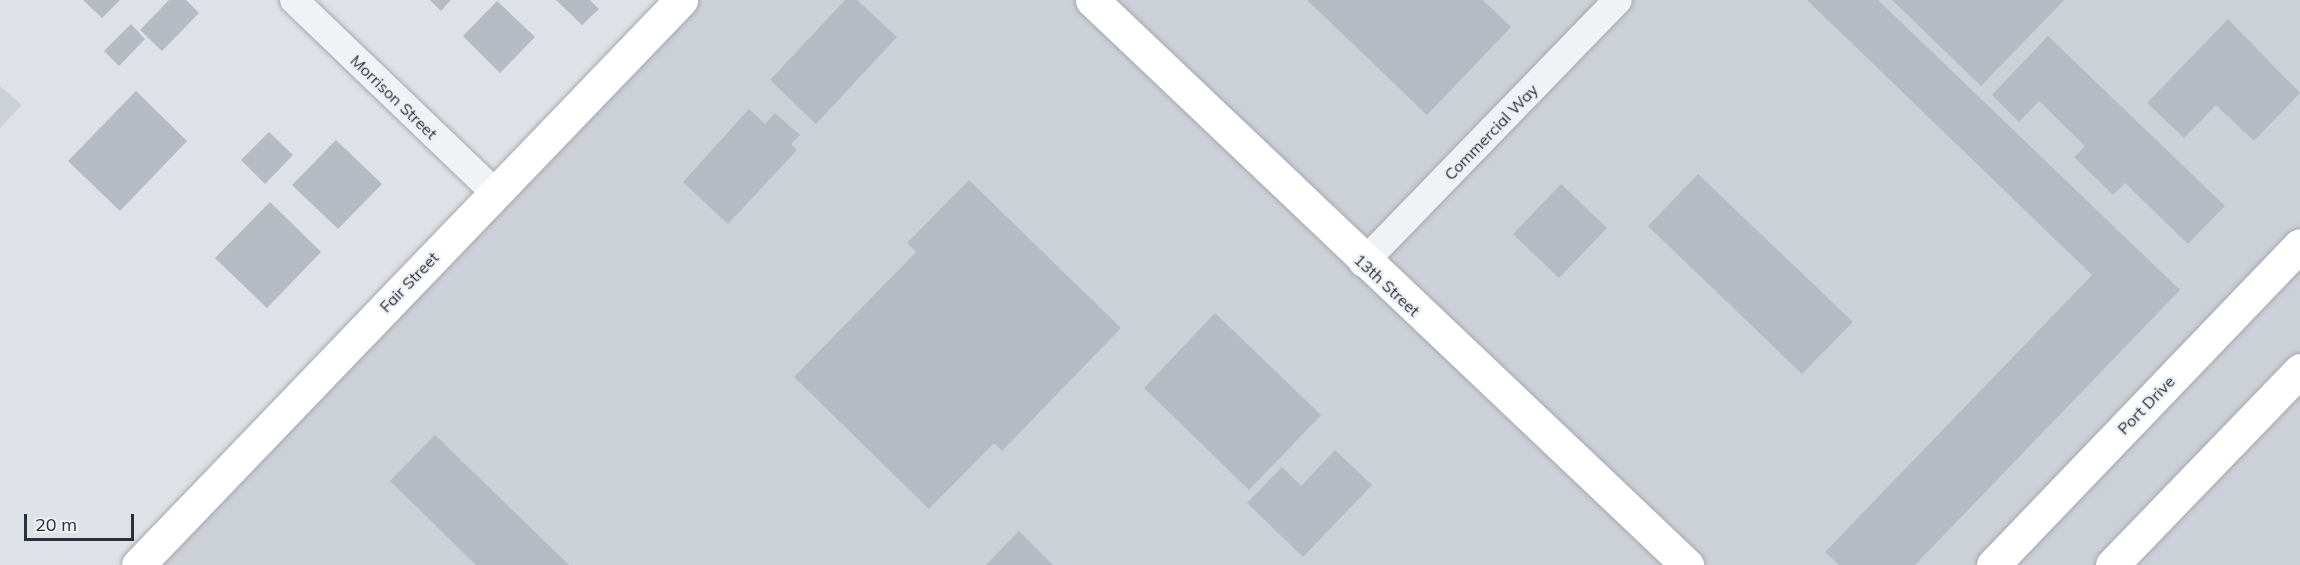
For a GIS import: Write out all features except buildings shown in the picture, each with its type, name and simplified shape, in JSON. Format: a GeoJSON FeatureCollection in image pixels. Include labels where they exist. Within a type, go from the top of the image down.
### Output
{"type":"FeatureCollection","features":[{"type":"Feature","properties":{"kind":"street","name":"Morrison Street"},"geometry":{"type":"LineString","coordinates":[[294,0],[495,193]]}},
{"type":"Feature","properties":{"kind":"street","name":"Fair Street"},"geometry":{"type":"LineString","coordinates":[[138,565],[681,0]]}},
{"type":"Feature","properties":{"kind":"street","name":"13th Street"},"geometry":{"type":"LineString","coordinates":[[1092,0],[1363,263],[1687,565]]}},
{"type":"Feature","properties":{"kind":"street","name":"Commercial Way"},"geometry":{"type":"LineString","coordinates":[[1363,263],[1618,0]]}},
{"type":"Feature","properties":{"kind":"street","name":"Port Drive"},"geometry":{"type":"LineString","coordinates":[[1993,565],[2300,245]]}},
{"type":"Feature","properties":{"kind":"street"},"geometry":{"type":"LineString","coordinates":[[2112,565],[2300,370]]}},
{"type":"Feature","properties":{"kind":"shaded area"},"geometry":{"type":"Polygon","coordinates":[[[681,0],[2300,0],[2300,565],[138,565],[681,0]]]}},
{"type":"Feature","properties":{"kind":"shaded area"},"geometry":{"type":"Polygon","coordinates":[[[0,86],[22,105],[0,128],[0,86]]]}}]}
